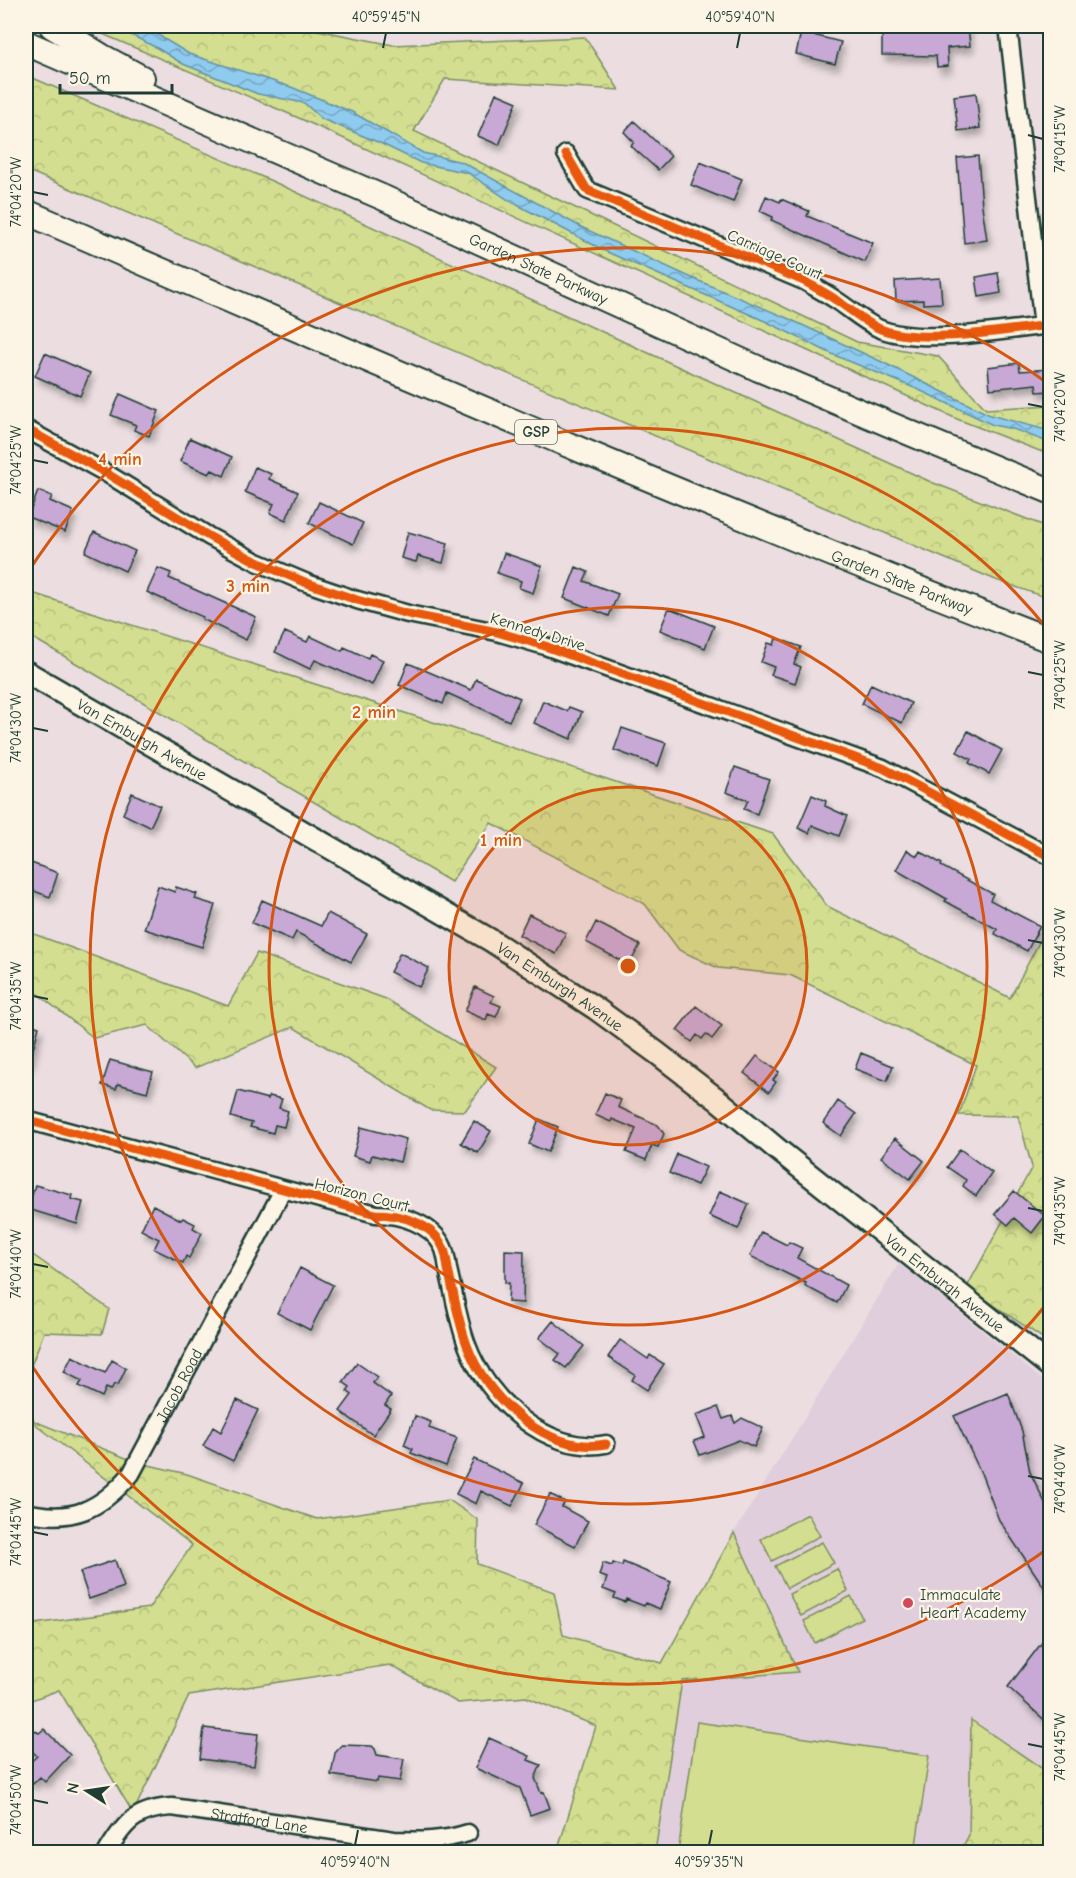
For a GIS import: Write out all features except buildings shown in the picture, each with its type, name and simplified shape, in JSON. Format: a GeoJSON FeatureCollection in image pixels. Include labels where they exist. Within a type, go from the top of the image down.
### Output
{"type":"FeatureCollection","features":[{"type":"Feature","properties":{"kind":"highway"},"geometry":{"type":"LineString","coordinates":[[52,26],[136,76],[222,115],[384,198]]}},
{"type":"Feature","properties":{"kind":"highway","name":"Garden State Parkway"},"geometry":{"type":"LineString","coordinates":[[26,43],[384,198],[769,374],[1050,490]]}},
{"type":"Feature","properties":{"kind":"highway","name":"Garden State Parkway"},"geometry":{"type":"LineString","coordinates":[[26,212],[663,486],[1050,640]]}},
{"type":"Feature","properties":{"kind":"main road","name":"Van Emburgh Avenue"},"geometry":{"type":"LineString","coordinates":[[26,672],[492,941],[595,1008],[718,1100],[1050,1366]]}},
{"type":"Feature","properties":{"kind":"street"},"geometry":{"type":"LineString","coordinates":[[1008,26],[1047,326]]}},
{"type":"Feature","properties":{"kind":"street","name":"Carriage Court"},"geometry":{"type":"LineString","coordinates":[[566,154],[587,190],[804,281],[879,328],[910,336],[992,332],[1047,326]]}},
{"type":"Feature","properties":{"kind":"street","name":"Kennedy Drive"},"geometry":{"type":"LineString","coordinates":[[26,429],[106,473],[210,537],[258,562],[307,583],[398,611],[497,632],[544,646],[883,768],[1047,855]]}},
{"type":"Feature","properties":{"kind":"street","name":"Horizon Court"},"geometry":{"type":"LineString","coordinates":[[26,1120],[375,1214],[403,1217],[418,1224],[432,1233],[443,1246],[467,1346],[480,1372],[495,1393],[530,1425],[563,1441],[590,1447],[606,1444]]}},
{"type":"Feature","properties":{"kind":"street","name":"Jacob Road"},"geometry":{"type":"LineString","coordinates":[[26,1512],[47,1517],[66,1516],[83,1511],[117,1491],[131,1474],[283,1190]]}},
{"type":"Feature","properties":{"kind":"street","name":"Stratford Lane"},"geometry":{"type":"LineString","coordinates":[[107,1852],[118,1832],[128,1822],[141,1813],[156,1808],[171,1808],[394,1840],[427,1841],[448,1839],[468,1833]]}},
{"type":"Feature","properties":{"kind":"shaded area","name":"Immaculate Heart Academy"},"geometry":{"type":"Polygon","coordinates":[[[899,1263],[1050,1386],[1050,1774],[971,1720],[969,1835],[960,1852],[655,1852],[682,1681],[797,1672],[734,1533],[899,1263]]]}},
{"type":"Feature","properties":{"kind":"green space"},"geometry":{"type":"Polygon","coordinates":[[[84,26],[297,26],[393,45],[585,37],[619,90],[445,79],[414,131],[857,342],[938,356],[986,409],[1050,405],[1050,455],[957,419],[301,119],[84,26]]]}},
{"type":"Feature","properties":{"kind":"green space"},"geometry":{"type":"Polygon","coordinates":[[[26,75],[274,182],[931,482],[1050,528],[1050,599],[996,580],[26,170],[26,75]]]}},
{"type":"Feature","properties":{"kind":"green space"},"geometry":{"type":"Polygon","coordinates":[[[26,591],[773,834],[827,906],[1010,998],[1050,921],[1050,1343],[967,1287],[1032,1167],[1018,1116],[959,1115],[976,1065],[790,975],[718,968],[679,950],[645,904],[491,823],[451,882],[26,634],[26,591]]]}},
{"type":"Feature","properties":{"kind":"green space"},"geometry":{"type":"Polygon","coordinates":[[[26,931],[228,1006],[257,953],[386,999],[496,1067],[465,1111],[430,1110],[293,1027],[195,1068],[147,1025],[94,1038],[34,991],[26,990],[26,931]]]}},
{"type":"Feature","properties":{"kind":"green space"},"geometry":{"type":"Polygon","coordinates":[[[26,1250],[109,1309],[102,1334],[44,1332],[26,1379],[26,1250]]]}},
{"type":"Feature","properties":{"kind":"green space"},"geometry":{"type":"Polygon","coordinates":[[[26,1397],[34,1421],[136,1462],[187,1474],[317,1519],[449,1500],[478,1520],[477,1564],[554,1592],[563,1635],[662,1663],[734,1533],[798,1672],[682,1681],[655,1852],[557,1852],[596,1726],[526,1697],[458,1703],[390,1665],[189,1696],[133,1813],[59,1690],[26,1702],[26,1621],[34,1624],[149,1608],[192,1545],[26,1417],[26,1397]]]}},
{"type":"Feature","properties":{"kind":"green space"},"geometry":{"type":"Polygon","coordinates":[[[808,1514],[820,1536],[772,1561],[761,1539],[808,1514]]]}},
{"type":"Feature","properties":{"kind":"green space"},"geometry":{"type":"Polygon","coordinates":[[[822,1542],[834,1563],[787,1588],[775,1566],[822,1542]]]}},
{"type":"Feature","properties":{"kind":"green space"},"geometry":{"type":"Polygon","coordinates":[[[837,1569],[848,1591],[801,1616],[789,1594],[837,1569]]]}},
{"type":"Feature","properties":{"kind":"green space"},"geometry":{"type":"Polygon","coordinates":[[[851,1596],[862,1618],[815,1643],[804,1621],[851,1596]]]}},
{"type":"Feature","properties":{"kind":"green space"},"geometry":{"type":"Polygon","coordinates":[[[971,1720],[1050,1774],[1050,1852],[960,1852],[969,1835],[971,1720]]]}},
{"type":"Feature","properties":{"kind":"green space"},"geometry":{"type":"Polygon","coordinates":[[[697,1722],[929,1756],[915,1852],[678,1852],[697,1722]]]}},
{"type":"Feature","properties":{"kind":"water"},"geometry":{"type":"Polygon","coordinates":[[[113,26],[143,26],[189,54],[291,87],[352,112],[423,153],[462,162],[581,227],[787,318],[990,415],[1050,431],[1050,443],[1013,429],[993,425],[607,252],[510,201],[468,173],[421,163],[322,119],[304,103],[258,94],[183,64],[113,26]]]}},
{"type":"Feature","properties":{"kind":"cycle path"},"geometry":{"type":"LineString","coordinates":[[566,154],[587,190],[804,281],[878,328],[915,336],[938,336],[1050,325]]}},
{"type":"Feature","properties":{"kind":"cycle path"},"geometry":{"type":"LineString","coordinates":[[26,429],[106,473],[210,537],[257,562],[307,583],[408,614],[497,632],[545,646],[883,768],[1047,855]]}},
{"type":"Feature","properties":{"kind":"cycle path"},"geometry":{"type":"LineString","coordinates":[[26,1120],[376,1214],[404,1218],[423,1226],[438,1239],[444,1249],[464,1336],[476,1365],[488,1384],[504,1403],[541,1431],[562,1441],[584,1445],[606,1444]]}},
{"type":"Feature","properties":{"kind":"place","name":"Immaculate Heart Academy"},"geometry":{"type":"Point","coordinates":[908,1603]}}]}
